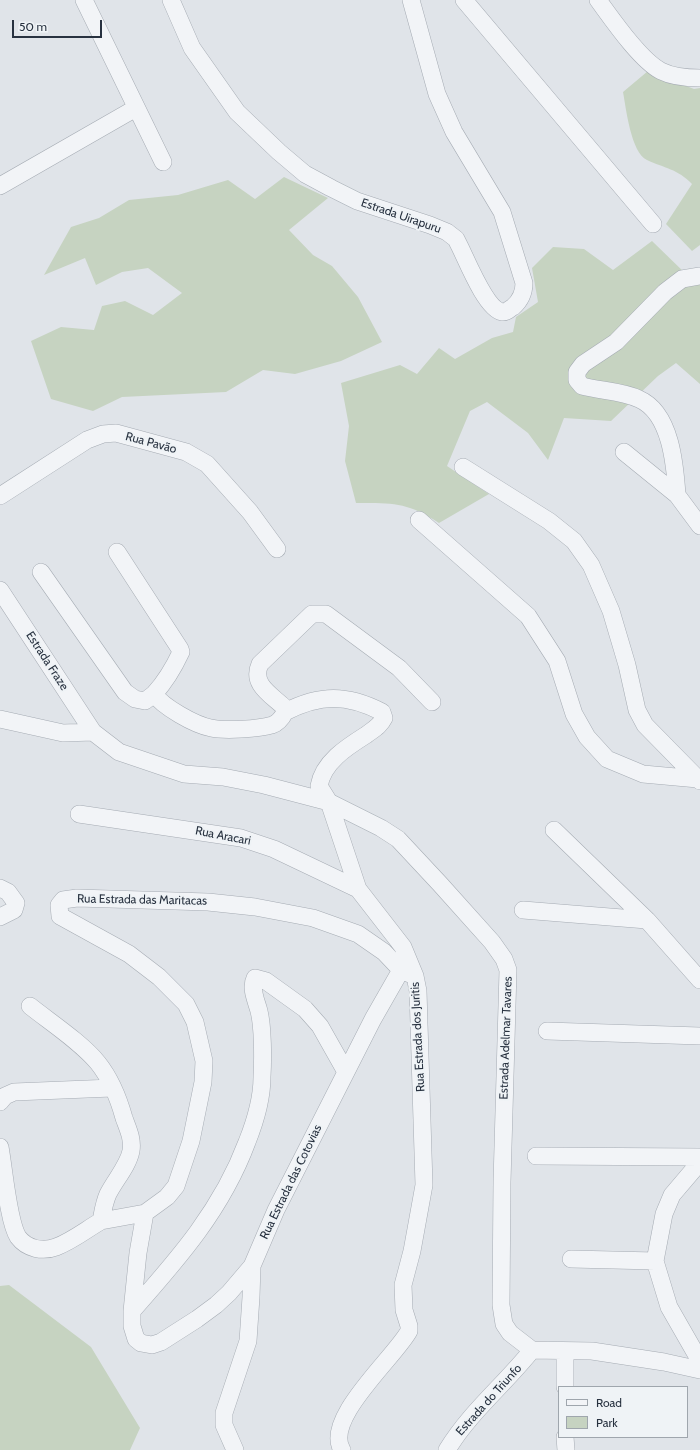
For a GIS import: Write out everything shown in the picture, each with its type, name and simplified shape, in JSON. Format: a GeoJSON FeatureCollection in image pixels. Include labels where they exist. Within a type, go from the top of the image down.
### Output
{"type":"FeatureCollection","features":[{"type":"Feature","properties":{"kind":"street"},"geometry":{"type":"LineString","coordinates":[[84,0],[163,162]]}},
{"type":"Feature","properties":{"kind":"street","name":"Estrada Uirapuru"},"geometry":{"type":"LineString","coordinates":[[171,0],[192,48],[237,112],[279,152],[305,174],[357,201],[447,232],[456,239],[486,298],[494,308],[501,312],[507,311],[516,304],[524,291],[524,283],[509,234],[502,212],[454,132],[437,94],[410,0]]}},
{"type":"Feature","properties":{"kind":"street"},"geometry":{"type":"LineString","coordinates":[[464,0],[653,224]]}},
{"type":"Feature","properties":{"kind":"street"},"geometry":{"type":"LineString","coordinates":[[598,0],[642,55],[660,70],[684,78],[700,78]]}},
{"type":"Feature","properties":{"kind":"street"},"geometry":{"type":"LineString","coordinates":[[0,186],[136,108]]}},
{"type":"Feature","properties":{"kind":"street"},"geometry":{"type":"LineString","coordinates":[[677,495],[669,439],[655,411],[640,399],[582,386],[577,380],[577,372],[583,364],[616,342],[665,292],[682,279],[700,276]]}},
{"type":"Feature","properties":{"kind":"street","name":"Rua Pavão"},"geometry":{"type":"LineString","coordinates":[[0,496],[87,440],[103,434],[116,433],[186,452],[207,464],[250,512],[278,549]]}},
{"type":"Feature","properties":{"kind":"street"},"geometry":{"type":"LineString","coordinates":[[624,452],[677,495],[700,526]]}},
{"type":"Feature","properties":{"kind":"street"},"geometry":{"type":"LineString","coordinates":[[463,467],[549,521],[574,540],[591,565],[611,611],[627,665],[639,717],[644,725],[699,780]]}},
{"type":"Feature","properties":{"kind":"street"},"geometry":{"type":"LineString","coordinates":[[419,520],[528,616],[557,661],[574,714],[586,737],[607,759],[643,774],[699,780]]}},
{"type":"Feature","properties":{"kind":"street"},"geometry":{"type":"LineString","coordinates":[[41,572],[125,692],[135,699],[145,702],[166,681],[167,674],[181,652],[180,648],[117,552]]}},
{"type":"Feature","properties":{"kind":"street","name":"Estrada Fraze"},"geometry":{"type":"LineString","coordinates":[[0,590],[93,732]]}},
{"type":"Feature","properties":{"kind":"street"},"geometry":{"type":"LineString","coordinates":[[154,694],[159,701],[193,722],[211,728],[232,730],[272,725],[278,721],[285,712],[284,707],[258,683],[256,672],[260,664],[312,614],[318,612],[326,614],[399,668],[432,702]]}},
{"type":"Feature","properties":{"kind":"street","name":"Rua Estrada dos Juritis"},"geometry":{"type":"LineString","coordinates":[[285,712],[298,705],[328,698],[360,703],[382,712],[384,718],[381,725],[346,748],[331,762],[321,776],[319,786],[329,802],[358,889],[403,947],[420,1031],[421,1120],[424,1150],[424,1185],[412,1251],[403,1285],[404,1310],[409,1331],[367,1384],[344,1417],[338,1433],[339,1445],[342,1450]]}},
{"type":"Feature","properties":{"kind":"street"},"geometry":{"type":"LineString","coordinates":[[0,719],[63,733],[93,732]]}},
{"type":"Feature","properties":{"kind":"street","name":"Estrada Adelmar Tavares"},"geometry":{"type":"LineString","coordinates":[[93,732],[119,752],[184,774],[223,777],[264,785],[329,802],[381,828],[398,839],[492,942],[504,959],[508,970],[502,1182],[501,1306],[504,1324],[510,1333],[532,1350]]}},
{"type":"Feature","properties":{"kind":"street","name":"Rua Aracari"},"geometry":{"type":"LineString","coordinates":[[79,814],[241,838],[274,849],[358,889]]}},
{"type":"Feature","properties":{"kind":"street"},"geometry":{"type":"LineString","coordinates":[[554,830],[647,920],[700,980]]}},
{"type":"Feature","properties":{"kind":"street"},"geometry":{"type":"LineString","coordinates":[[0,888],[8,892],[16,903],[14,910],[0,917]]}},
{"type":"Feature","properties":{"kind":"street","name":"Rua Estrada das Maritacas"},"geometry":{"type":"LineString","coordinates":[[146,1213],[167,1198],[176,1186],[191,1141],[203,1082],[204,1061],[195,1022],[186,1004],[159,977],[130,954],[60,916],[59,905],[63,900],[77,898],[208,902],[256,907],[313,918],[358,934],[384,952],[408,973]]}},
{"type":"Feature","properties":{"kind":"street"},"geometry":{"type":"LineString","coordinates":[[523,910],[647,920]]}},
{"type":"Feature","properties":{"kind":"street","name":"Rua Estrada das Cotovias"},"geometry":{"type":"LineString","coordinates":[[132,1311],[132,1326],[136,1339],[141,1343],[152,1345],[161,1342],[197,1319],[229,1293],[252,1266],[276,1210],[346,1072],[408,973]]}},
{"type":"Feature","properties":{"kind":"street"},"geometry":{"type":"LineString","coordinates":[[132,1311],[182,1254],[213,1212],[238,1168],[254,1124],[262,1082],[263,1066],[260,1013],[253,985],[255,978],[266,981],[306,1009],[320,1026],[346,1072]]}},
{"type":"Feature","properties":{"kind":"street"},"geometry":{"type":"LineString","coordinates":[[30,1006],[98,1063],[112,1088],[131,1138],[131,1150],[128,1159],[108,1195],[103,1208],[101,1221]]}},
{"type":"Feature","properties":{"kind":"street"},"geometry":{"type":"LineString","coordinates":[[547,1031],[700,1036]]}},
{"type":"Feature","properties":{"kind":"street"},"geometry":{"type":"LineString","coordinates":[[0,1102],[5,1096],[14,1092],[112,1088]]}},
{"type":"Feature","properties":{"kind":"street"},"geometry":{"type":"LineString","coordinates":[[0,1147],[10,1208],[18,1236],[25,1244],[33,1248],[43,1250],[56,1247],[101,1221],[146,1213],[138,1253],[132,1311]]}},
{"type":"Feature","properties":{"kind":"street"},"geometry":{"type":"LineString","coordinates":[[536,1156],[700,1157]]}},
{"type":"Feature","properties":{"kind":"street"},"geometry":{"type":"LineString","coordinates":[[700,1162],[672,1195],[664,1214],[655,1261],[669,1307],[700,1361]]}},
{"type":"Feature","properties":{"kind":"street"},"geometry":{"type":"LineString","coordinates":[[571,1259],[655,1261]]}},
{"type":"Feature","properties":{"kind":"street"},"geometry":{"type":"LineString","coordinates":[[235,1450],[224,1425],[224,1413],[248,1341],[252,1266]]}},
{"type":"Feature","properties":{"kind":"street"},"geometry":{"type":"LineString","coordinates":[[532,1350],[592,1351],[664,1362],[700,1370]]}},
{"type":"Feature","properties":{"kind":"street","name":"Estrada do Triunfo"},"geometry":{"type":"LineString","coordinates":[[448,1450],[479,1408],[512,1375],[532,1350]]}},
{"type":"Feature","properties":{"kind":"street"},"geometry":{"type":"LineString","coordinates":[[565,1351],[565,1386]]}},
{"type":"Feature","properties":{"kind":"street"},"geometry":{"type":"LineString","coordinates":[[565,1438],[566,1450]]}},
{"type":"Feature","properties":{"kind":"green space"},"geometry":{"type":"Polygon","coordinates":[[[648,71],[694,89],[700,88],[700,245],[692,251],[666,224],[692,184],[676,172],[641,156],[633,140],[630,129],[623,92],[648,71]]]}},
{"type":"Feature","properties":{"kind":"green space"},"geometry":{"type":"Polygon","coordinates":[[[284,177],[328,198],[289,230],[313,255],[332,266],[358,297],[382,342],[341,361],[295,374],[263,370],[226,392],[122,397],[93,411],[51,399],[31,341],[61,327],[94,330],[102,306],[125,301],[153,315],[182,293],[148,268],[122,272],[96,285],[85,258],[44,275],[71,227],[99,218],[129,200],[178,195],[228,180],[255,199],[284,177]]]}},
{"type":"Feature","properties":{"kind":"green space"},"geometry":{"type":"Polygon","coordinates":[[[652,241],[687,275],[700,277],[700,384],[676,363],[658,376],[611,421],[564,418],[548,460],[528,433],[487,402],[470,411],[447,466],[489,494],[439,523],[408,507],[380,503],[356,503],[345,461],[349,426],[341,383],[400,365],[417,374],[439,348],[455,359],[492,338],[513,332],[516,317],[538,302],[532,268],[553,247],[584,249],[613,270],[652,241]]]}},
{"type":"Feature","properties":{"kind":"green space"},"geometry":{"type":"Polygon","coordinates":[[[9,1285],[91,1347],[140,1428],[130,1450],[0,1450],[0,1286],[9,1285]]]}}]}
